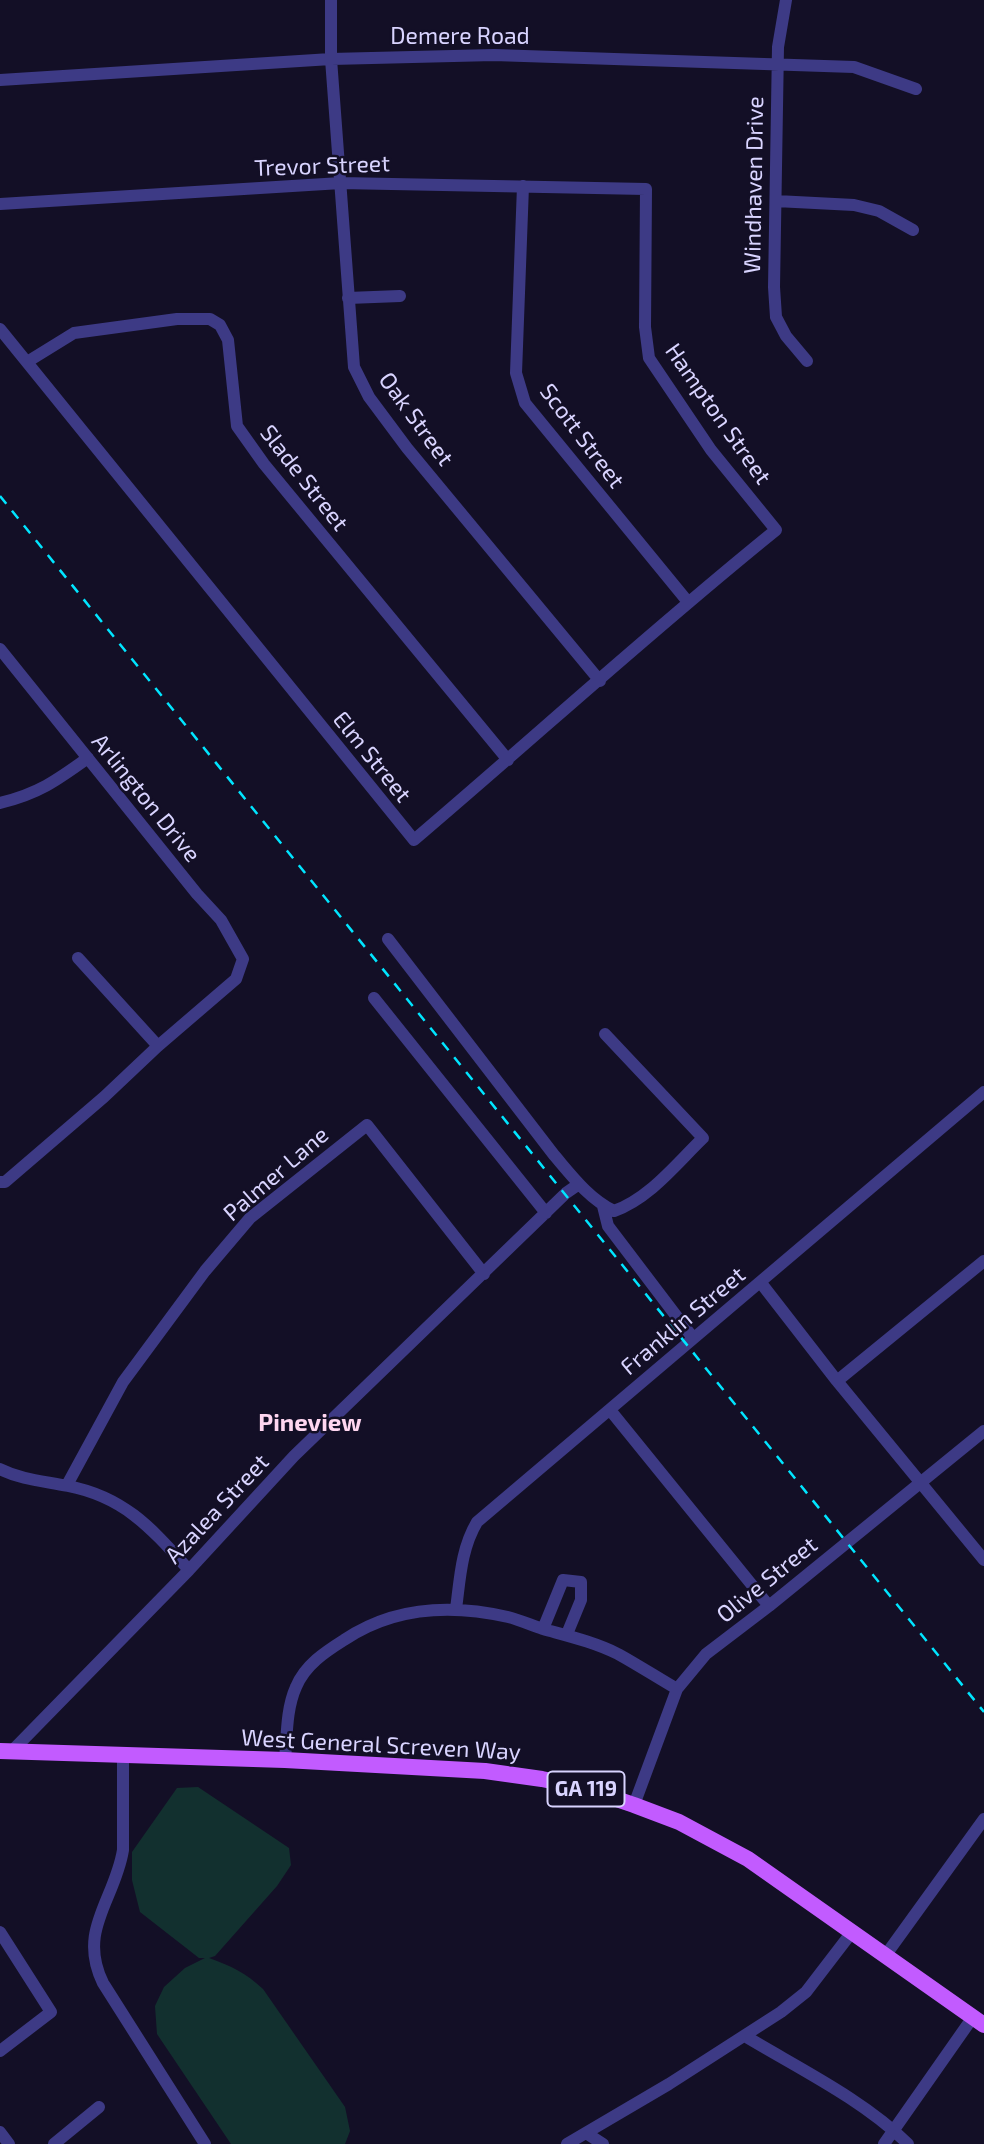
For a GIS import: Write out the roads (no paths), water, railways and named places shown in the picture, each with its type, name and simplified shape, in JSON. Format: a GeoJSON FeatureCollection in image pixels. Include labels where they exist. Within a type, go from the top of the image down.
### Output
{"type":"FeatureCollection","features":[{"type":"Feature","properties":{"kind":"main road","name":"West General Screven Way"},"geometry":{"type":"LineString","coordinates":[[6,1751],[285,1760],[504,1773],[564,1783],[679,1822],[740,1854],[979,2021]]}},
{"type":"Feature","properties":{"kind":"street","name":"Oak Street"},"geometry":{"type":"LineString","coordinates":[[331,0],[331,59],[354,367],[369,397],[407,448],[600,681]]}},
{"type":"Feature","properties":{"kind":"street","name":"Windhaven Drive"},"geometry":{"type":"LineString","coordinates":[[786,0],[778,66],[775,136],[774,287],[776,317],[786,335],[807,361]]}},
{"type":"Feature","properties":{"kind":"street","name":"Demere Road"},"geometry":{"type":"LineString","coordinates":[[0,80],[331,59],[494,55],[853,67],[916,89]]}},
{"type":"Feature","properties":{"kind":"street","name":"Trevor Street"},"geometry":{"type":"LineString","coordinates":[[0,204],[341,183],[646,189]]}},
{"type":"Feature","properties":{"kind":"street","name":"Scott Street"},"geometry":{"type":"LineString","coordinates":[[523,186],[516,373],[525,403],[688,602]]}},
{"type":"Feature","properties":{"kind":"street","name":"Hampton Street"},"geometry":{"type":"LineString","coordinates":[[646,189],[646,327],[649,358],[711,450],[776,530]]}},
{"type":"Feature","properties":{"kind":"street"},"geometry":{"type":"LineString","coordinates":[[776,201],[854,205],[879,211],[912,230]]}},
{"type":"Feature","properties":{"kind":"street"},"geometry":{"type":"LineString","coordinates":[[348,298],[400,296]]}},
{"type":"Feature","properties":{"kind":"street","name":"Slade Street"},"geometry":{"type":"LineString","coordinates":[[27,362],[74,333],[177,318],[210,319],[220,325],[228,340],[237,426],[264,464],[508,760]]}},
{"type":"Feature","properties":{"kind":"street","name":"Elm Street"},"geometry":{"type":"LineString","coordinates":[[0,329],[414,840],[688,602],[776,530]]}},
{"type":"Feature","properties":{"kind":"street","name":"Arlington Drive"},"geometry":{"type":"LineString","coordinates":[[0,649],[197,894],[221,920],[243,959],[236,979],[158,1046]]}},
{"type":"Feature","properties":{"kind":"street"},"geometry":{"type":"LineString","coordinates":[[0,803],[41,790],[88,758]]}},
{"type":"Feature","properties":{"kind":"street"},"geometry":{"type":"LineString","coordinates":[[387,939],[554,1155],[579,1184],[603,1206],[614,1211],[629,1205],[658,1182],[703,1138],[605,1034]]}},
{"type":"Feature","properties":{"kind":"street"},"geometry":{"type":"LineString","coordinates":[[0,1182],[5,1182],[94,1106],[158,1046],[78,958]]}},
{"type":"Feature","properties":{"kind":"street"},"geometry":{"type":"LineString","coordinates":[[374,998],[546,1213]]}},
{"type":"Feature","properties":{"kind":"street","name":"Franklin Street"},"geometry":{"type":"LineString","coordinates":[[456,1609],[464,1552],[477,1522],[693,1338],[982,1099]]}},
{"type":"Feature","properties":{"kind":"street","name":"Palmer Lane"},"geometry":{"type":"LineString","coordinates":[[67,1485],[123,1382],[205,1271],[250,1218],[367,1125],[484,1274]]}},
{"type":"Feature","properties":{"kind":"street","name":"Azalea Street"},"geometry":{"type":"LineString","coordinates":[[6,1751],[189,1570],[294,1456],[566,1193],[579,1184]]}},
{"type":"Feature","properties":{"kind":"street"},"geometry":{"type":"LineString","coordinates":[[603,1206],[608,1226],[693,1338]]}},
{"type":"Feature","properties":{"kind":"street"},"geometry":{"type":"LineString","coordinates":[[837,1381],[984,1261]]}},
{"type":"Feature","properties":{"kind":"street"},"geometry":{"type":"LineString","coordinates":[[761,1283],[837,1381],[984,1560]]}},
{"type":"Feature","properties":{"kind":"street"},"geometry":{"type":"LineString","coordinates":[[610,1410],[769,1606]]}},
{"type":"Feature","properties":{"kind":"street","name":"Olive Street"},"geometry":{"type":"LineString","coordinates":[[634,1805],[677,1689],[706,1654],[984,1431]]}},
{"type":"Feature","properties":{"kind":"street"},"geometry":{"type":"LineString","coordinates":[[0,1469],[14,1476],[98,1493],[121,1504],[158,1536],[189,1570]]}},
{"type":"Feature","properties":{"kind":"street"},"geometry":{"type":"LineString","coordinates":[[544,1629],[563,1580],[581,1582],[581,1600],[567,1634]]}},
{"type":"Feature","properties":{"kind":"street"},"geometry":{"type":"LineString","coordinates":[[285,1760],[293,1695],[302,1675],[318,1658],[356,1632],[383,1619],[411,1612],[456,1609],[508,1617],[567,1634],[616,1653],[677,1689]]}},
{"type":"Feature","properties":{"kind":"street"},"geometry":{"type":"LineString","coordinates":[[123,1755],[123,1850],[120,1866],[96,1925],[93,1940],[95,1963],[103,1983],[205,2144]]}},
{"type":"Feature","properties":{"kind":"street"},"geometry":{"type":"LineString","coordinates":[[885,1956],[984,1819]]}},
{"type":"Feature","properties":{"kind":"street"},"geometry":{"type":"LineString","coordinates":[[0,1932],[51,2012],[0,2051]]}},
{"type":"Feature","properties":{"kind":"street"},"geometry":{"type":"LineString","coordinates":[[567,2144],[745,2036],[806,1992],[852,1932]]}},
{"type":"Feature","properties":{"kind":"street"},"geometry":{"type":"LineString","coordinates":[[884,2144],[979,2021]]}},
{"type":"Feature","properties":{"kind":"street"},"geometry":{"type":"LineString","coordinates":[[745,2036],[841,2094],[894,2130],[908,2144]]}},
{"type":"Feature","properties":{"kind":"street"},"geometry":{"type":"LineString","coordinates":[[54,2144],[99,2107]]}},
{"type":"Feature","properties":{"kind":"street"},"geometry":{"type":"LineString","coordinates":[[0,2132],[9,2144]]}},
{"type":"Feature","properties":{"kind":"street"},"geometry":{"type":"LineString","coordinates":[[586,2133],[603,2144]]}},
{"type":"Feature","properties":{"kind":"railway"},"geometry":{"type":"LineString","coordinates":[[0,496],[984,1712]]}},
{"type":"Feature","properties":{"kind":"district","name":"Pineview"},"geometry":{"type":"Point","coordinates":[310,1423]}}]}
